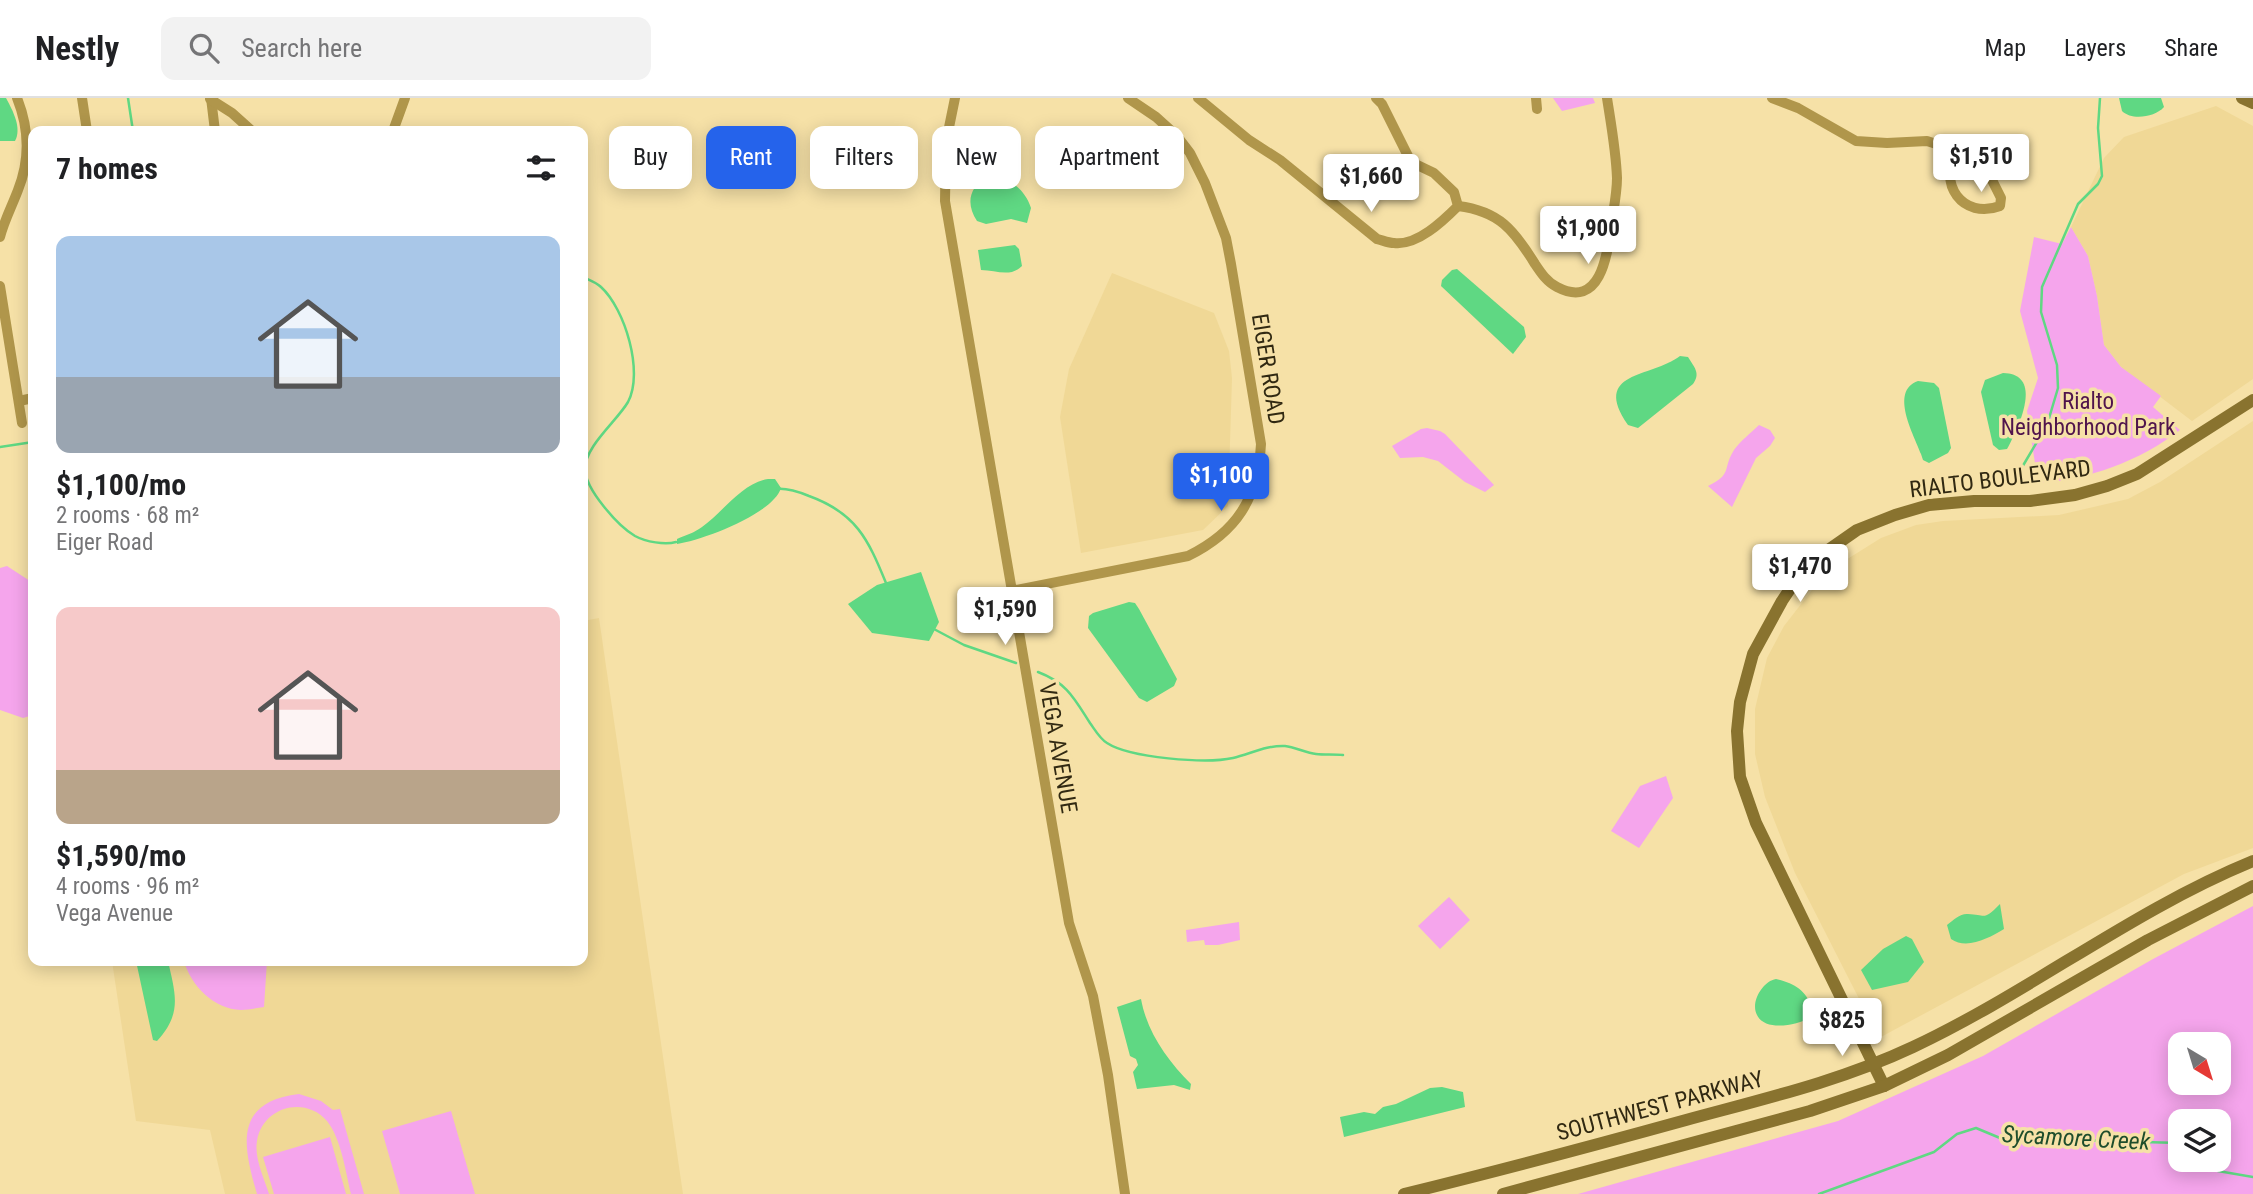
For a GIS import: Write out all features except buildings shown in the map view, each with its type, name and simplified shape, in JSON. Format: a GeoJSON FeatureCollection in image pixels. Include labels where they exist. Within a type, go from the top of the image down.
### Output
{"type":"FeatureCollection","features":[{"type":"Feature","properties":{"kind":"main road","name":"RIALTO BOULEVARD"},"geometry":{"type":"LineString","coordinates":[[1884,1086],[1756,823],[1740,777],[1740,702],[1753,654],[1782,601],[1800,575],[1824,553],[1869,525],[1929,505],[1974,501],[2030,501],[2075,495],[2107,486],[2137,474],[2253,400]]}},
{"type":"Feature","properties":{"kind":"main road","name":"SOUTHWEST PARKWAY"},"geometry":{"type":"LineString","coordinates":[[1404,1194],[1561,1155],[1800,1089],[1875,1064],[1952,1027],[2136,920],[2223,873],[2253,861]]}},
{"type":"Feature","properties":{"kind":"main road","name":"SOUTHWEST PARKWAY"},"geometry":{"type":"LineString","coordinates":[[1503,1194],[1797,1114],[1884,1086],[1948,1055],[2148,940],[2253,886]]}},
{"type":"Feature","properties":{"kind":"main road"},"geometry":{"type":"LineString","coordinates":[[2136,920],[2148,940]]}},
{"type":"Feature","properties":{"kind":"street"},"geometry":{"type":"LineString","coordinates":[[0,237],[24,174],[27,157],[25,126],[16,98]]}},
{"type":"Feature","properties":{"kind":"street"},"geometry":{"type":"LineString","coordinates":[[82,98],[86,126]]}},
{"type":"Feature","properties":{"kind":"street"},"geometry":{"type":"LineString","coordinates":[[395,126],[405,98]]}},
{"type":"Feature","properties":{"kind":"street","name":"VEGA AVENUE"},"geometry":{"type":"LineString","coordinates":[[955,98],[946,142],[945,201],[1069,923],[1093,996],[1108,1075],[1125,1194]]}},
{"type":"Feature","properties":{"kind":"street","name":"EIGER ROAD"},"geometry":{"type":"LineString","coordinates":[[1012,591],[1188,556],[1221,535],[1245,509],[1258,475],[1261,443],[1226,238],[1205,183],[1190,153],[1167,126],[1128,98]]}},
{"type":"Feature","properties":{"kind":"street"},"geometry":{"type":"LineString","coordinates":[[1198,98],[1377,239],[1396,244],[1419,237],[1441,224],[1458,206]]}},
{"type":"Feature","properties":{"kind":"street"},"geometry":{"type":"LineString","coordinates":[[1376,98],[1382,104],[1411,162],[1434,173],[1444,182],[1454,192],[1458,206]]}},
{"type":"Feature","properties":{"kind":"street"},"geometry":{"type":"LineString","coordinates":[[1458,206],[1477,209],[1502,221],[1520,241],[1544,277],[1555,286],[1566,291],[1587,289],[1598,281],[1606,264],[1617,180],[1607,98]]}},
{"type":"Feature","properties":{"kind":"street"},"geometry":{"type":"LineString","coordinates":[[1772,98],[1798,108],[1856,141],[1927,141],[1958,151],[1976,160],[1989,174],[2001,198],[2000,206],[1988,210],[1973,208],[1958,196],[1948,178],[1951,161],[1958,151]]}},
{"type":"Feature","properties":{"kind":"street"},"geometry":{"type":"LineString","coordinates":[[211,99],[214,126]]}},
{"type":"Feature","properties":{"kind":"street"},"geometry":{"type":"LineString","coordinates":[[211,99],[246,126]]}},
{"type":"Feature","properties":{"kind":"street"},"geometry":{"type":"LineString","coordinates":[[0,286],[22,423]]}},
{"type":"Feature","properties":{"kind":"street"},"geometry":{"type":"LineString","coordinates":[[19,401],[28,399]]}},
{"type":"Feature","properties":{"kind":"shaded area"},"geometry":{"type":"Polygon","coordinates":[[[0,98],[6,98],[16,120],[18,131],[15,141],[0,141],[0,98]]]}},
{"type":"Feature","properties":{"kind":"shaded area"},"geometry":{"type":"Polygon","coordinates":[[[2119,98],[2161,98],[2164,107],[2149,115],[2132,116],[2122,111],[2119,98]]]}},
{"type":"Feature","properties":{"kind":"shaded area"},"geometry":{"type":"Polygon","coordinates":[[[2216,106],[2253,126],[2253,379],[2192,421],[2121,367],[2104,345],[2088,256],[2071,227],[2104,158],[2124,137],[2216,106]]]}},
{"type":"Feature","properties":{"kind":"shaded area"},"geometry":{"type":"Polygon","coordinates":[[[1020,189],[1031,208],[1027,223],[1011,219],[986,224],[977,221],[970,202],[973,190],[1020,189]]]}},
{"type":"Feature","properties":{"kind":"shaded area"},"geometry":{"type":"Polygon","coordinates":[[[1015,245],[1019,249],[1022,266],[1017,270],[1008,273],[981,270],[978,250],[1015,245]]]}},
{"type":"Feature","properties":{"kind":"shaded area"},"geometry":{"type":"Polygon","coordinates":[[[1457,269],[1524,327],[1526,337],[1513,354],[1441,286],[1442,280],[1452,270],[1457,269]]]}},
{"type":"Feature","properties":{"kind":"shaded area"},"geometry":{"type":"Polygon","coordinates":[[[1112,273],[1214,313],[1229,351],[1232,378],[1228,506],[1203,530],[1081,553],[1060,417],[1069,369],[1112,273]]]}},
{"type":"Feature","properties":{"kind":"shaded area"},"geometry":{"type":"Polygon","coordinates":[[[1680,356],[1688,357],[1697,373],[1693,384],[1638,428],[1628,425],[1618,407],[1616,395],[1621,385],[1629,378],[1680,356]]]}},
{"type":"Feature","properties":{"kind":"shaded area"},"geometry":{"type":"Polygon","coordinates":[[[2003,373],[2016,376],[2023,382],[2026,392],[2017,428],[2007,449],[1999,450],[1993,445],[1981,392],[1985,380],[2003,373]]]}},
{"type":"Feature","properties":{"kind":"shaded area"},"geometry":{"type":"Polygon","coordinates":[[[1918,381],[1934,383],[1939,388],[1951,448],[1948,453],[1929,463],[1923,460],[1909,425],[1904,403],[1910,386],[1918,381]]]}},
{"type":"Feature","properties":{"kind":"shaded area"},"geometry":{"type":"Polygon","coordinates":[[[2253,421],[2253,848],[2184,874],[1879,1038],[1795,873],[1765,797],[1755,754],[1755,709],[1767,658],[1784,626],[1812,590],[1849,558],[1881,538],[1916,525],[1943,521],[2059,515],[2128,499],[2160,482],[2253,421]]]}},
{"type":"Feature","properties":{"kind":"shaded area"},"geometry":{"type":"Polygon","coordinates":[[[768,479],[775,479],[781,488],[765,507],[736,524],[677,544],[677,539],[702,527],[741,492],[768,479]]]}},
{"type":"Feature","properties":{"kind":"shaded area"},"geometry":{"type":"Polygon","coordinates":[[[921,572],[939,622],[929,641],[872,633],[848,604],[877,585],[921,572]]]}},
{"type":"Feature","properties":{"kind":"shaded area"},"geometry":{"type":"Polygon","coordinates":[[[1129,602],[1135,603],[1139,609],[1177,679],[1174,686],[1147,702],[1139,698],[1088,628],[1089,616],[1093,613],[1129,602]]]}},
{"type":"Feature","properties":{"kind":"shaded area"},"geometry":{"type":"Polygon","coordinates":[[[599,618],[683,1194],[225,1194],[210,1130],[136,1121],[113,966],[588,966],[588,620],[599,618]]]}},
{"type":"Feature","properties":{"kind":"shaded area"},"geometry":{"type":"Polygon","coordinates":[[[2000,904],[2004,929],[1971,943],[1951,939],[1947,925],[1954,919],[1965,914],[1987,915],[2000,904]]]}},
{"type":"Feature","properties":{"kind":"shaded area"},"geometry":{"type":"Polygon","coordinates":[[[1906,936],[1912,939],[1924,962],[1908,982],[1872,990],[1861,970],[1883,949],[1906,936]]]}},
{"type":"Feature","properties":{"kind":"shaded area"},"geometry":{"type":"Polygon","coordinates":[[[137,966],[169,966],[174,1012],[165,1031],[157,1041],[153,1040],[137,966]]]}},
{"type":"Feature","properties":{"kind":"shaded area"},"geometry":{"type":"Polygon","coordinates":[[[1776,979],[1794,985],[1803,992],[1812,1008],[1810,1018],[1782,1026],[1767,1024],[1761,1020],[1755,1010],[1757,998],[1762,988],[1776,979]]]}},
{"type":"Feature","properties":{"kind":"shaded area"},"geometry":{"type":"Polygon","coordinates":[[[1141,999],[1153,1034],[1166,1055],[1191,1084],[1190,1090],[1174,1085],[1137,1089],[1133,1072],[1138,1065],[1136,1059],[1130,1056],[1117,1007],[1141,999]]]}},
{"type":"Feature","properties":{"kind":"shaded area"},"geometry":{"type":"Polygon","coordinates":[[[1442,1087],[1463,1092],[1465,1107],[1344,1137],[1340,1117],[1364,1112],[1375,1114],[1383,1107],[1430,1088],[1442,1087]]]}},
{"type":"Feature","properties":{"kind":"green space"},"geometry":{"type":"Polygon","coordinates":[[[1553,98],[1593,98],[1595,103],[1562,111],[1553,98]]]}},
{"type":"Feature","properties":{"kind":"green space","name":"Rialto Neighborhood Park"},"geometry":{"type":"Polygon","coordinates":[[[2071,227],[2088,256],[2104,345],[2121,367],[2161,396],[2153,407],[2180,430],[2148,451],[2113,467],[2076,478],[2038,483],[2027,411],[2038,378],[2020,311],[2034,237],[2062,244],[2071,227]]]}},
{"type":"Feature","properties":{"kind":"green space"},"geometry":{"type":"Polygon","coordinates":[[[1759,425],[1770,430],[1775,438],[1756,458],[1732,507],[1708,486],[1721,478],[1734,450],[1759,425]]]}},
{"type":"Feature","properties":{"kind":"green space"},"geometry":{"type":"Polygon","coordinates":[[[1427,428],[1445,434],[1494,485],[1485,492],[1465,482],[1438,461],[1423,457],[1400,458],[1392,446],[1427,428]]]}},
{"type":"Feature","properties":{"kind":"green space"},"geometry":{"type":"Polygon","coordinates":[[[7,566],[28,580],[28,716],[23,718],[0,710],[0,568],[7,566]]]}},
{"type":"Feature","properties":{"kind":"green space"},"geometry":{"type":"Polygon","coordinates":[[[1666,776],[1673,798],[1639,848],[1611,831],[1640,786],[1666,776]]]}},
{"type":"Feature","properties":{"kind":"green space"},"geometry":{"type":"Polygon","coordinates":[[[1449,897],[1470,920],[1440,949],[1418,926],[1449,897]]]}},
{"type":"Feature","properties":{"kind":"green space"},"geometry":{"type":"Polygon","coordinates":[[[2253,906],[2253,1194],[1578,1194],[1838,1121],[1983,1056],[2153,959],[2253,906]]]}},
{"type":"Feature","properties":{"kind":"green space"},"geometry":{"type":"Polygon","coordinates":[[[1239,922],[1240,940],[1218,945],[1205,945],[1204,940],[1187,942],[1186,930],[1239,922]]]}},
{"type":"Feature","properties":{"kind":"green space"},"geometry":{"type":"Polygon","coordinates":[[[186,966],[267,966],[264,1007],[231,1009],[213,1001],[198,987],[186,966]]]}},
{"type":"Feature","properties":{"kind":"green space"},"geometry":{"type":"Polygon","coordinates":[[[299,1094],[321,1101],[333,1110],[340,1109],[364,1194],[351,1194],[339,1146],[327,1121],[318,1113],[297,1107],[276,1113],[261,1129],[257,1154],[269,1194],[257,1194],[247,1143],[253,1116],[263,1106],[299,1094]]]}},
{"type":"Feature","properties":{"kind":"green space"},"geometry":{"type":"Polygon","coordinates":[[[451,1111],[475,1194],[400,1194],[382,1131],[451,1111]]]}},
{"type":"Feature","properties":{"kind":"green space"},"geometry":{"type":"Polygon","coordinates":[[[330,1137],[346,1194],[274,1194],[263,1157],[330,1137]]]}},
{"type":"Feature","properties":{"kind":"waterway"},"geometry":{"type":"LineString","coordinates":[[128,98],[132,126]]}},
{"type":"Feature","properties":{"kind":"waterway"},"geometry":{"type":"LineString","coordinates":[[2021,469],[2047,425],[2058,388],[2057,365],[2041,312],[2042,287],[2078,204],[2098,184],[2102,176],[2098,128],[2100,98]]}},
{"type":"Feature","properties":{"kind":"waterway"},"geometry":{"type":"LineString","coordinates":[[588,279],[601,287],[618,310],[630,342],[634,374],[628,402],[588,456]]}},
{"type":"Feature","properties":{"kind":"waterway"},"geometry":{"type":"LineString","coordinates":[[0,447],[28,443]]}},
{"type":"Feature","properties":{"kind":"waterway"},"geometry":{"type":"LineString","coordinates":[[588,482],[612,516],[635,536],[650,541],[676,542]]}},
{"type":"Feature","properties":{"kind":"waterway"},"geometry":{"type":"LineString","coordinates":[[777,489],[809,496],[849,519],[873,553],[886,583]]}},
{"type":"Feature","properties":{"kind":"waterway"},"geometry":{"type":"LineString","coordinates":[[932,628],[964,645],[1016,663]]}},
{"type":"Feature","properties":{"kind":"waterway"},"geometry":{"type":"LineString","coordinates":[[1038,672],[1056,681],[1069,692],[1104,741],[1133,753],[1168,758],[1221,760],[1285,746],[1316,754],[1343,755]]}},
{"type":"Feature","properties":{"kind":"waterway","name":"Sycamore Creek"},"geometry":{"type":"LineString","coordinates":[[1819,1194],[1934,1152],[1957,1134],[1976,1128],[2000,1138],[2168,1143]]}},
{"type":"Feature","properties":{"kind":"waterway","name":"Sycamore Creek"},"geometry":{"type":"LineString","coordinates":[[2224,1172],[2253,1177]]}}]}
